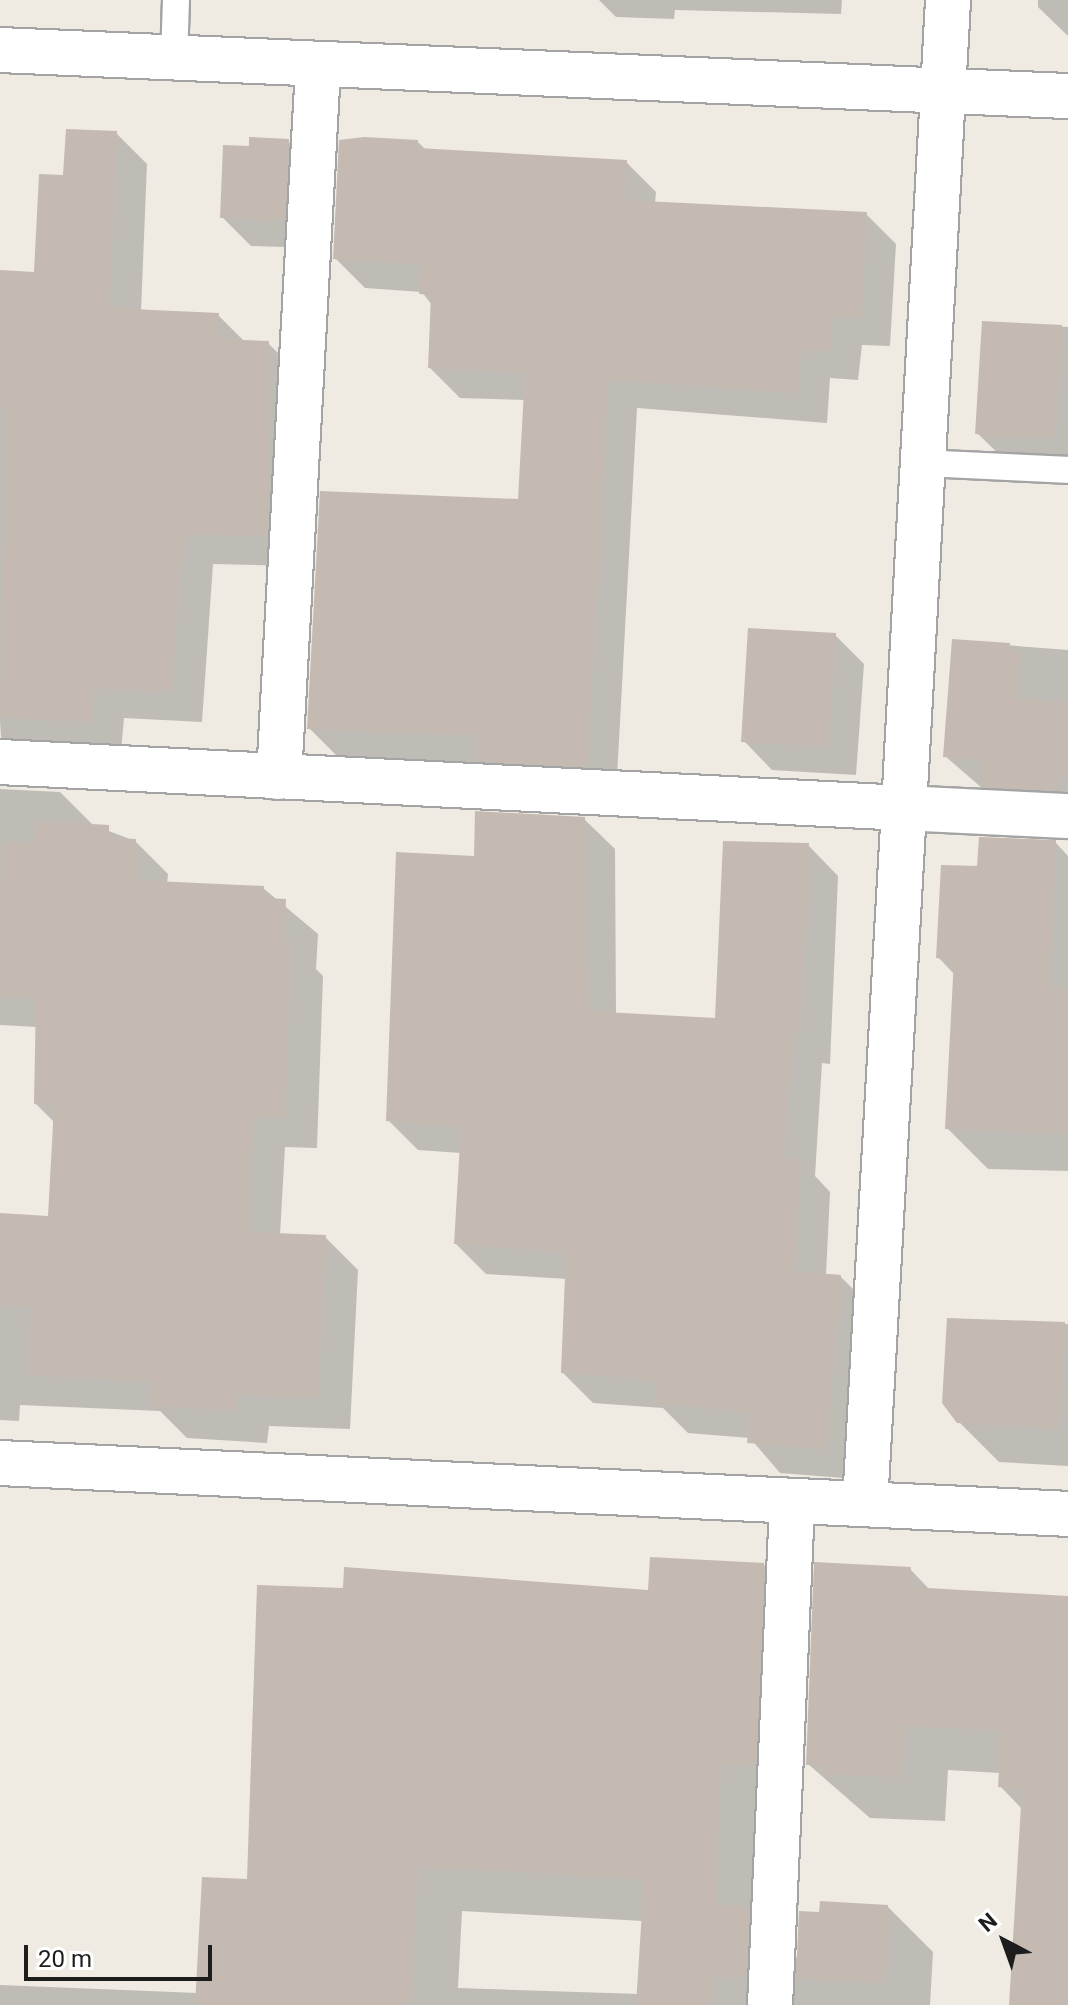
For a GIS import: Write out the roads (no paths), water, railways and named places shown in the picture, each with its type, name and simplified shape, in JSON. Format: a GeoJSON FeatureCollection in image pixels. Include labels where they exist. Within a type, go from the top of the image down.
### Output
{"type":"FeatureCollection","features":[{"type":"Feature","properties":{"kind":"street"},"geometry":{"type":"LineString","coordinates":[[865,1504],[948,0]]}},
{"type":"Feature","properties":{"kind":"street"},"geometry":{"type":"LineString","coordinates":[[0,50],[318,68],[945,87],[1068,96]]}},
{"type":"Feature","properties":{"kind":"street"},"geometry":{"type":"LineString","coordinates":[[279,777],[318,68]]}},
{"type":"Feature","properties":{"kind":"street"},"geometry":{"type":"LineString","coordinates":[[0,762],[1068,816]]}},
{"type":"Feature","properties":{"kind":"street"},"geometry":{"type":"LineString","coordinates":[[0,1463],[792,1505],[865,1504],[1068,1514]]}},
{"type":"Feature","properties":{"kind":"street"},"geometry":{"type":"LineString","coordinates":[[770,2005],[792,1505]]}},
{"type":"Feature","properties":{"kind":"lane"},"geometry":{"type":"LineString","coordinates":[[174,60],[176,0]]}},
{"type":"Feature","properties":{"kind":"lane"},"geometry":{"type":"LineString","coordinates":[[922,463],[1068,470]]}}]}
